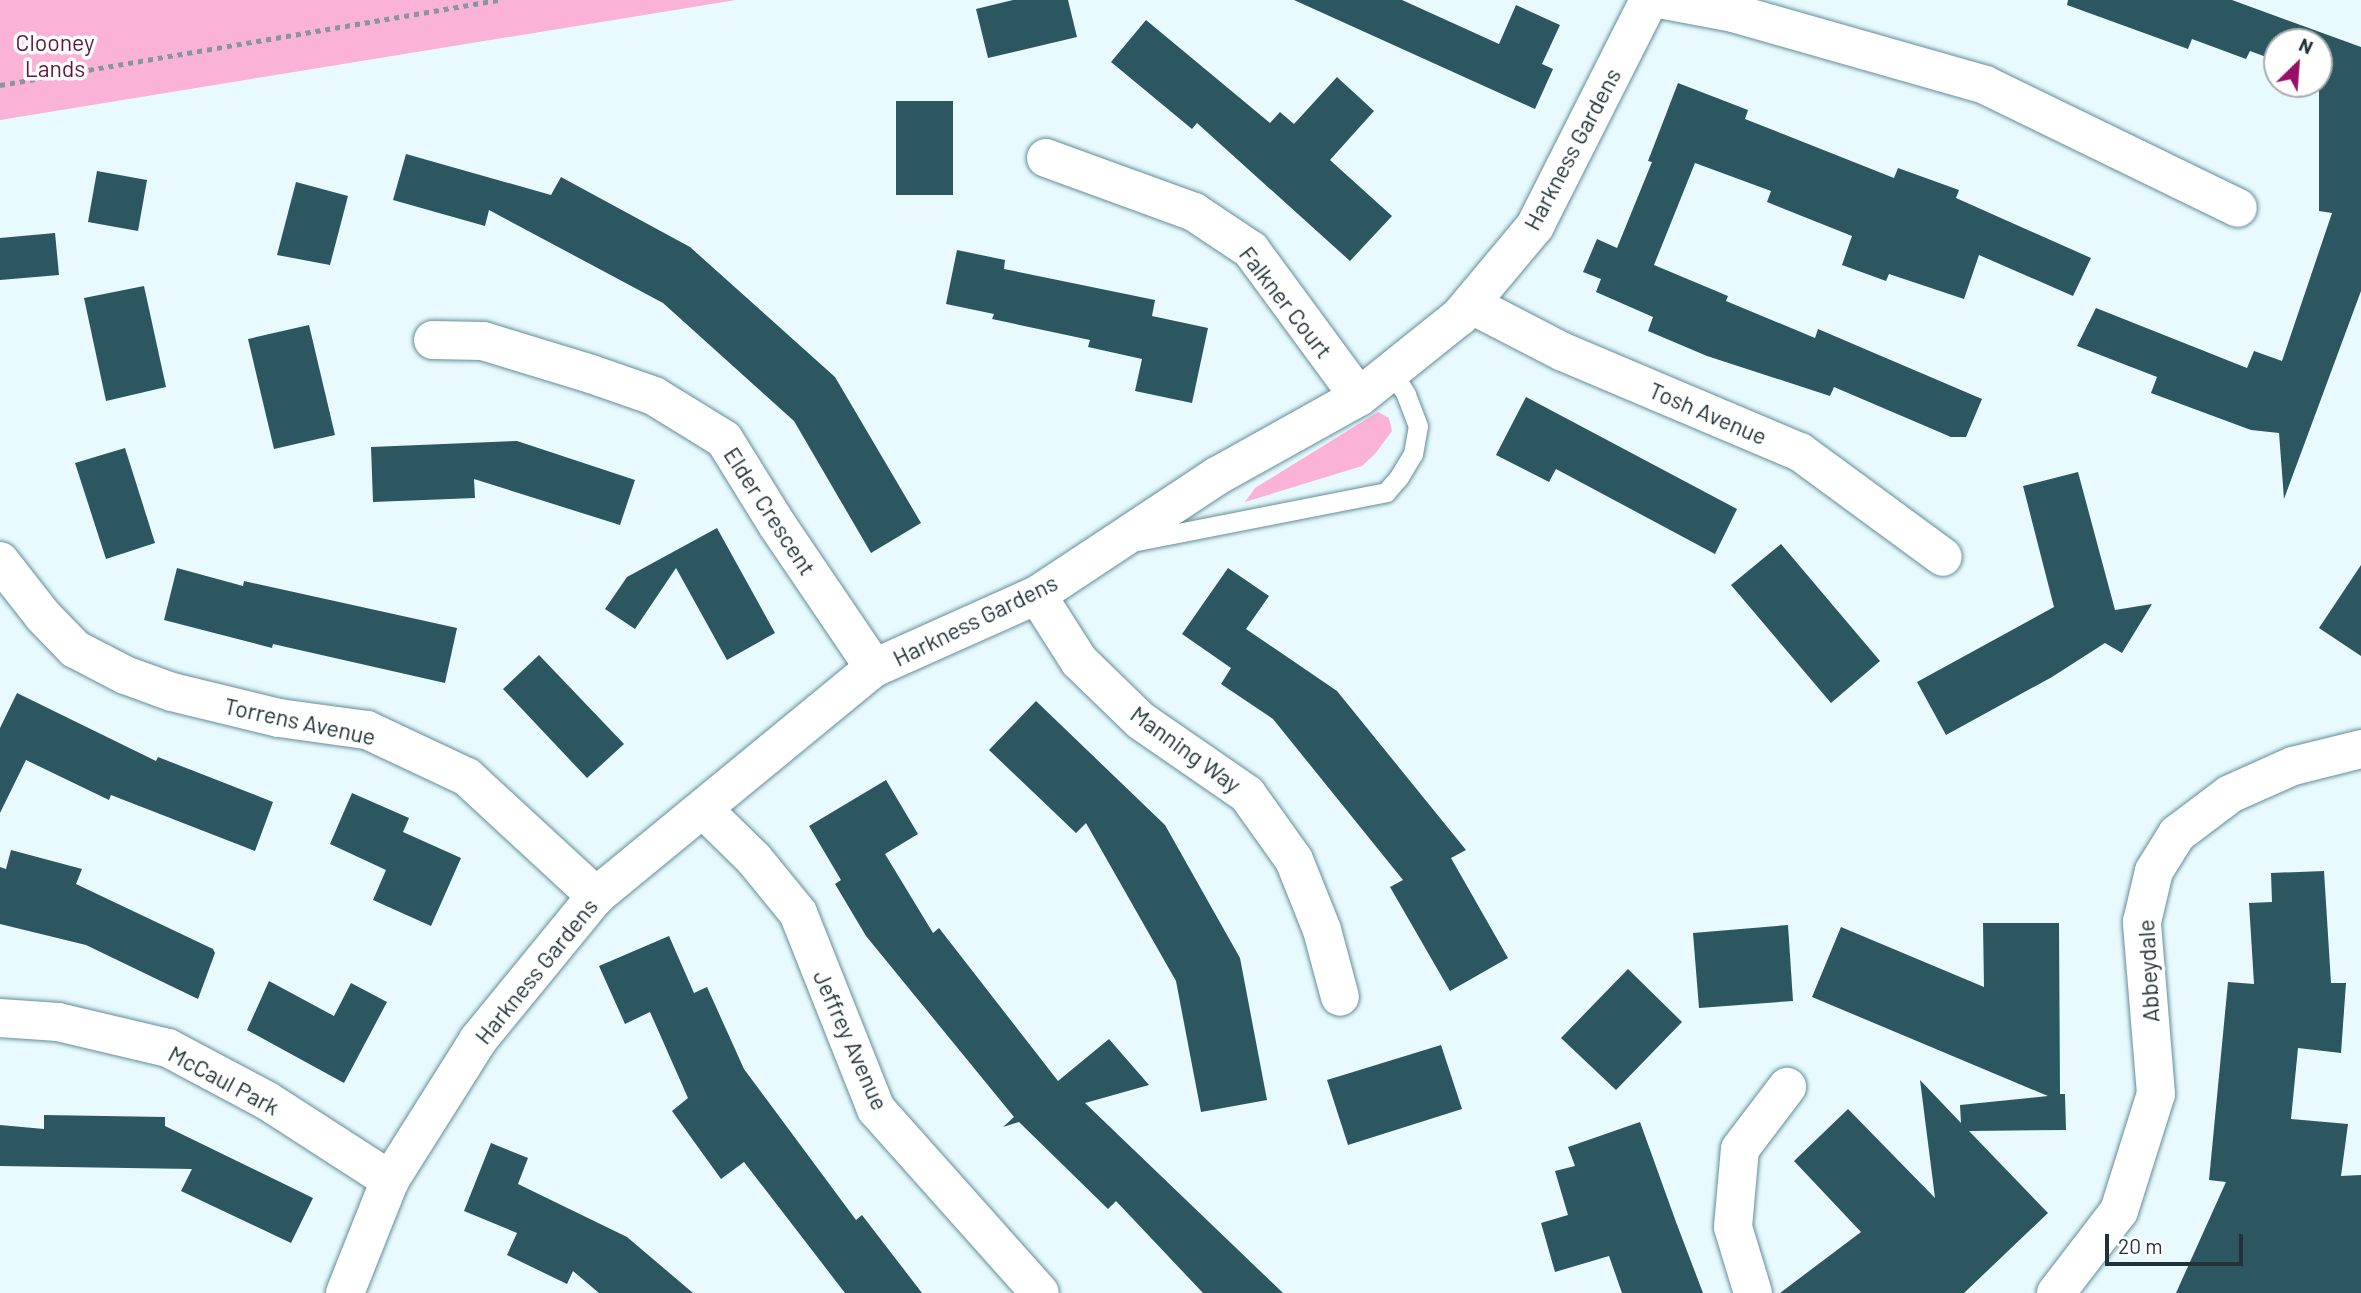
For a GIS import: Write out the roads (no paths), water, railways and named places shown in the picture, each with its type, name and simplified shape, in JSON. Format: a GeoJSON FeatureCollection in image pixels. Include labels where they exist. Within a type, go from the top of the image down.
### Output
{"type":"FeatureCollection","features":[{"type":"Feature","properties":{"kind":"street","name":"Harkness Gardens"},"geometry":{"type":"LineString","coordinates":[[345,1293],[390,1180],[478,1040],[596,896],[874,668],[1037,595],[1217,476],[1359,397],[1459,317],[1535,226],[1649,0]]}},
{"type":"Feature","properties":{"kind":"street"},"geometry":{"type":"LineString","coordinates":[[1665,0],[1733,13],[1985,85],[2238,208]]}},
{"type":"Feature","properties":{"kind":"street","name":"Falkner Court"},"geometry":{"type":"LineString","coordinates":[[1046,158],[1195,212],[1251,250],[1359,397]]}},
{"type":"Feature","properties":{"kind":"street","name":"Tosh Avenue"},"geometry":{"type":"LineString","coordinates":[[1459,317],[1472,305],[1563,352],[1800,452],[1943,557]]}},
{"type":"Feature","properties":{"kind":"street","name":"Elder Crescent"},"geometry":{"type":"LineString","coordinates":[[433,340],[483,341],[591,374],[654,396],[724,439],[778,526],[874,668]]}},
{"type":"Feature","properties":{"kind":"street","name":"Torrens Avenue"},"geometry":{"type":"LineString","coordinates":[[0,561],[43,616],[75,649],[125,676],[172,692],[279,718],[367,730],[467,777],[596,896]]}},
{"type":"Feature","properties":{"kind":"street","name":"Manning Way"},"geometry":{"type":"LineString","coordinates":[[1037,595],[1079,661],[1141,722],[1247,794],[1294,860],[1322,930],[1340,997]]}},
{"type":"Feature","properties":{"kind":"street","name":"Abbeydale"},"geometry":{"type":"LineString","coordinates":[[2056,1293],[2119,1211],[2156,1094],[2142,922],[2154,871],[2177,834],[2230,794],[2294,766],[2361,749]]}},
{"type":"Feature","properties":{"kind":"street","name":"Jeffrey Avenue"},"geometry":{"type":"LineString","coordinates":[[704,810],[754,859],[798,913],[876,1109],[1040,1293]]}},
{"type":"Feature","properties":{"kind":"street","name":"McCaul Park"},"geometry":{"type":"LineString","coordinates":[[0,1018],[58,1022],[169,1048],[266,1100],[390,1180]]}},
{"type":"Feature","properties":{"kind":"street"},"geometry":{"type":"LineString","coordinates":[[1753,1293],[1733,1227],[1740,1149],[1787,1087]]}},
{"type":"Feature","properties":{"kind":"lane"},"geometry":{"type":"LineString","coordinates":[[1110,547],[1386,492],[1413,454],[1418,426],[1406,394],[1391,370]]}},
{"type":"Feature","properties":{"kind":"park label","name":"Clooney Lands"},"geometry":{"type":"Point","coordinates":[55,55]}}]}
